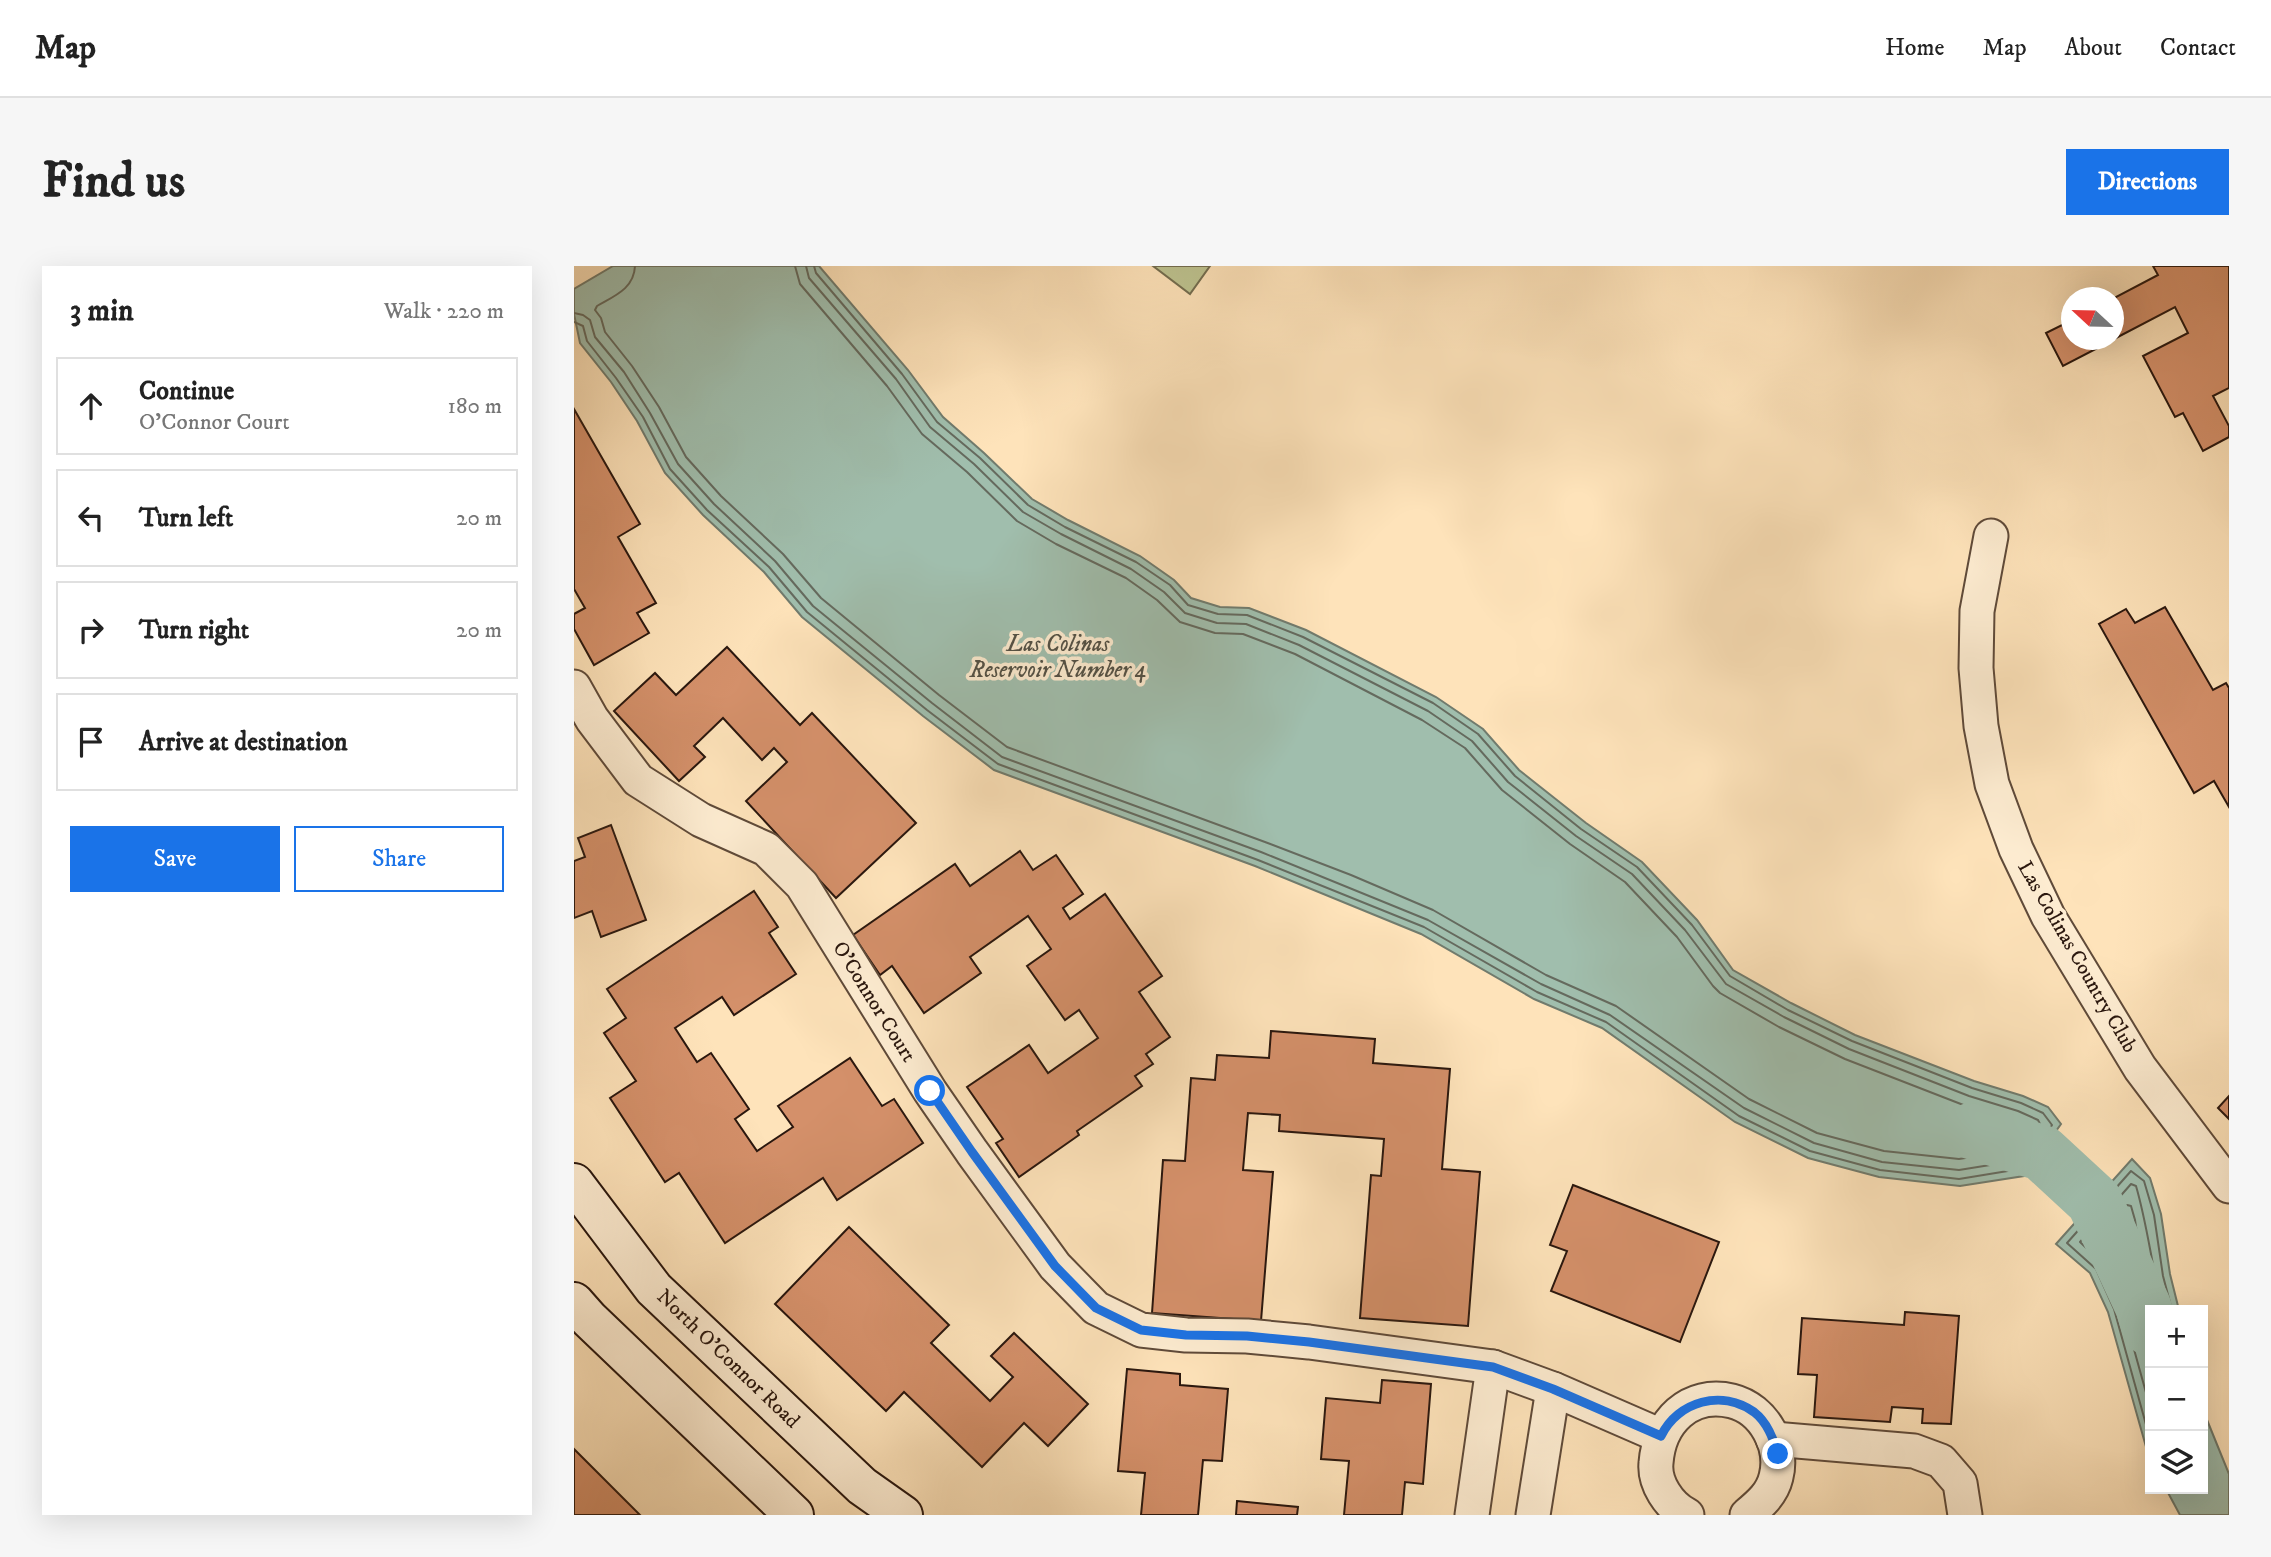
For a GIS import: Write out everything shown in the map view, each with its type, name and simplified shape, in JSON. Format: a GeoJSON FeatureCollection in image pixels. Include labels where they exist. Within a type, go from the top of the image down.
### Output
{"type":"FeatureCollection","features":[{"type":"Feature","properties":{"kind":"main road","name":"North O'Connor Road"},"geometry":{"type":"LineString","coordinates":[[574,1183],[654,1289],[862,1486],[903,1515]]}},
{"type":"Feature","properties":{"kind":"main road"},"geometry":{"type":"LineString","coordinates":[[574,1302],[794,1515]]}},
{"type":"Feature","properties":{"kind":"street","name":"Las Colinas Country Club"},"geometry":{"type":"LineString","coordinates":[[1991,536],[1977,611],[1976,668],[1981,726],[1996,797],[2016,849],[2048,916],[2140,1068],[2229,1186]]}},
{"type":"Feature","properties":{"kind":"street","name":"O'Connor Court"},"geometry":{"type":"LineString","coordinates":[[574,687],[592,719],[638,780],[701,820],[766,849],[802,885],[930,1091],[972,1152],[1055,1266],[1096,1308],[1141,1330],[1309,1342],[1493,1367],[1553,1389],[1661,1436]]}},
{"type":"Feature","properties":{"kind":"street"},"geometry":{"type":"LineString","coordinates":[[1472,1515],[1493,1367]]}},
{"type":"Feature","properties":{"kind":"street"},"geometry":{"type":"LineString","coordinates":[[1533,1515],[1553,1389]]}},
{"type":"Feature","properties":{"kind":"street"},"geometry":{"type":"LineString","coordinates":[[1687,1515],[1678,1511],[1663,1493],[1655,1469],[1657,1445],[1667,1424],[1686,1408],[1709,1400],[1733,1401],[1755,1412],[1773,1439],[1778,1454],[1776,1478],[1765,1500],[1748,1515]]}},
{"type":"Feature","properties":{"kind":"street"},"geometry":{"type":"LineString","coordinates":[[1773,1439],[1914,1451],[1941,1461],[1960,1483],[1965,1515]]}},
{"type":"Feature","properties":{"kind":"green space"},"geometry":{"type":"Polygon","coordinates":[[[1153,266],[1210,266],[1190,294],[1153,266]]]}},
{"type":"Feature","properties":{"kind":"water","name":"Las Colinas Reservoir Number 4"},"geometry":{"type":"Polygon","coordinates":[[[613,266],[819,266],[908,370],[943,417],[1032,499],[1140,556],[1174,580],[1191,598],[1220,607],[1249,608],[1306,630],[1436,697],[1483,729],[1519,770],[1586,823],[1642,862],[1697,920],[1733,970],[1855,1035],[2048,1107],[2061,1124],[2024,1176],[1960,1186],[1879,1177],[1808,1158],[1735,1122],[1602,1028],[1534,999],[1421,934],[1255,866],[994,770],[802,617],[764,572],[703,515],[665,473],[637,421],[580,343],[574,314],[574,289],[613,266]]]}},
{"type":"Feature","properties":{"kind":"water"},"geometry":{"type":"Polygon","coordinates":[[[2132,1159],[2150,1178],[2161,1214],[2178,1305],[2145,1305],[2145,1443],[2108,1312],[2090,1273],[2056,1244],[2132,1159]]]}},
{"type":"Feature","properties":{"kind":"water"},"geometry":{"type":"Polygon","coordinates":[[[2208,1422],[2229,1474],[2229,1515],[2180,1515],[2169,1494],[2208,1494],[2208,1422]]]}},
{"type":"Feature","properties":{"kind":"building"},"geometry":{"type":"Polygon","coordinates":[[[2153,266],[2229,266],[2229,388],[2213,396],[2229,426],[2229,437],[2203,451],[2183,413],[2175,417],[2143,356],[2188,333],[2175,307],[2124,334],[2124,293],[2158,275],[2153,266]]]}},
{"type":"Feature","properties":{"kind":"building"},"geometry":{"type":"Polygon","coordinates":[[[2061,326],[2061,350],[2094,350],[2063,366],[2046,333],[2061,326]]]}},
{"type":"Feature","properties":{"kind":"building"},"geometry":{"type":"Polygon","coordinates":[[[574,409],[640,524],[618,537],[656,603],[637,613],[649,633],[594,665],[574,629],[574,614],[585,608],[574,589],[574,409]]]}},
{"type":"Feature","properties":{"kind":"building"},"geometry":{"type":"Polygon","coordinates":[[[2165,607],[2213,690],[2226,683],[2229,688],[2229,807],[2214,781],[2194,793],[2099,624],[2126,609],[2135,623],[2165,607]]]}},
{"type":"Feature","properties":{"kind":"building"},"geometry":{"type":"Polygon","coordinates":[[[727,647],[800,725],[812,713],[916,823],[836,898],[746,801],[787,762],[774,748],[762,760],[723,718],[694,746],[705,757],[679,781],[614,711],[655,673],[676,695],[727,647]]]}},
{"type":"Feature","properties":{"kind":"building"},"geometry":{"type":"Polygon","coordinates":[[[611,825],[646,920],[601,937],[592,911],[574,918],[574,861],[585,857],[578,838],[611,825]]]}},
{"type":"Feature","properties":{"kind":"building"},"geometry":{"type":"Polygon","coordinates":[[[1020,851],[1033,870],[1056,855],[1083,894],[1063,908],[1070,919],[1105,894],[1162,976],[1139,992],[1170,1037],[1146,1054],[1153,1064],[1135,1076],[1142,1086],[1077,1131],[1079,1135],[1019,1177],[996,1143],[1003,1139],[967,1087],[1029,1045],[1048,1073],[1098,1038],[1079,1010],[1065,1020],[1027,966],[1051,949],[1028,916],[970,957],[981,973],[924,1013],[892,966],[880,975],[853,935],[955,864],[970,886],[1020,851]]]}},
{"type":"Feature","properties":{"kind":"building"},"geometry":{"type":"Polygon","coordinates":[[[754,891],[778,927],[769,933],[796,974],[734,1015],[722,997],[675,1028],[697,1062],[711,1053],[749,1109],[735,1119],[757,1151],[793,1127],[778,1106],[850,1058],[882,1106],[894,1099],[923,1143],[837,1200],[823,1178],[725,1243],[679,1173],[665,1182],[610,1098],[636,1081],[604,1033],[626,1018],[607,989],[754,891]]]}},
{"type":"Feature","properties":{"kind":"building"},"geometry":{"type":"Polygon","coordinates":[[[1271,1031],[1375,1039],[1373,1063],[1450,1069],[1442,1169],[1480,1172],[1468,1326],[1360,1318],[1371,1175],[1381,1176],[1384,1139],[1279,1131],[1280,1115],[1248,1113],[1243,1170],[1273,1172],[1261,1321],[1152,1313],[1163,1160],[1185,1161],[1191,1078],[1215,1080],[1217,1055],[1269,1058],[1271,1031]]]}},
{"type":"Feature","properties":{"kind":"building"},"geometry":{"type":"Polygon","coordinates":[[[2229,1096],[2229,1119],[2218,1108],[2229,1096]]]}},
{"type":"Feature","properties":{"kind":"building"},"geometry":{"type":"Polygon","coordinates":[[[1573,1185],[1719,1242],[1680,1342],[1551,1291],[1567,1251],[1550,1245],[1573,1185]]]}},
{"type":"Feature","properties":{"kind":"building"},"geometry":{"type":"Polygon","coordinates":[[[849,1227],[949,1325],[931,1343],[990,1401],[1013,1377],[991,1356],[1014,1333],[1088,1404],[1048,1446],[1024,1423],[982,1467],[904,1392],[886,1411],[775,1304],[849,1227]]]}},
{"type":"Feature","properties":{"kind":"building"},"geometry":{"type":"Polygon","coordinates":[[[1905,1312],[1959,1316],[1951,1424],[1922,1423],[1923,1409],[1892,1407],[1890,1422],[1814,1417],[1817,1375],[1798,1374],[1802,1318],[1904,1325],[1905,1312]]]}},
{"type":"Feature","properties":{"kind":"building"},"geometry":{"type":"Polygon","coordinates":[[[1127,1369],[1180,1374],[1180,1385],[1228,1389],[1222,1461],[1203,1460],[1198,1515],[1141,1515],[1145,1473],[1118,1471],[1127,1369]]]}},
{"type":"Feature","properties":{"kind":"building"},"geometry":{"type":"Polygon","coordinates":[[[1382,1380],[1431,1384],[1423,1484],[1405,1482],[1402,1515],[1344,1515],[1349,1461],[1321,1459],[1326,1398],[1380,1403],[1382,1380]]]}},
{"type":"Feature","properties":{"kind":"building"},"geometry":{"type":"Polygon","coordinates":[[[574,1449],[640,1515],[574,1515],[574,1449]]]}},
{"type":"Feature","properties":{"kind":"building"},"geometry":{"type":"Polygon","coordinates":[[[1237,1501],[1298,1507],[1297,1515],[1236,1515],[1237,1501]]]}},
{"type":"Feature","properties":{"kind":"waterway"},"geometry":{"type":"LineString","coordinates":[[1971,1131],[2042,1153],[2094,1201],[2145,1312]]}},
{"type":"Feature","properties":{"kind":"route"},"geometry":{"type":"LineString","coordinates":[[930,1091],[1055,1266],[1096,1308],[1141,1330],[1186,1335],[1279,1338],[1493,1367],[1553,1389],[1661,1436],[1667,1424],[1686,1408],[1709,1400],[1733,1401],[1755,1412],[1770,1431],[1778,1454]]}}]}
